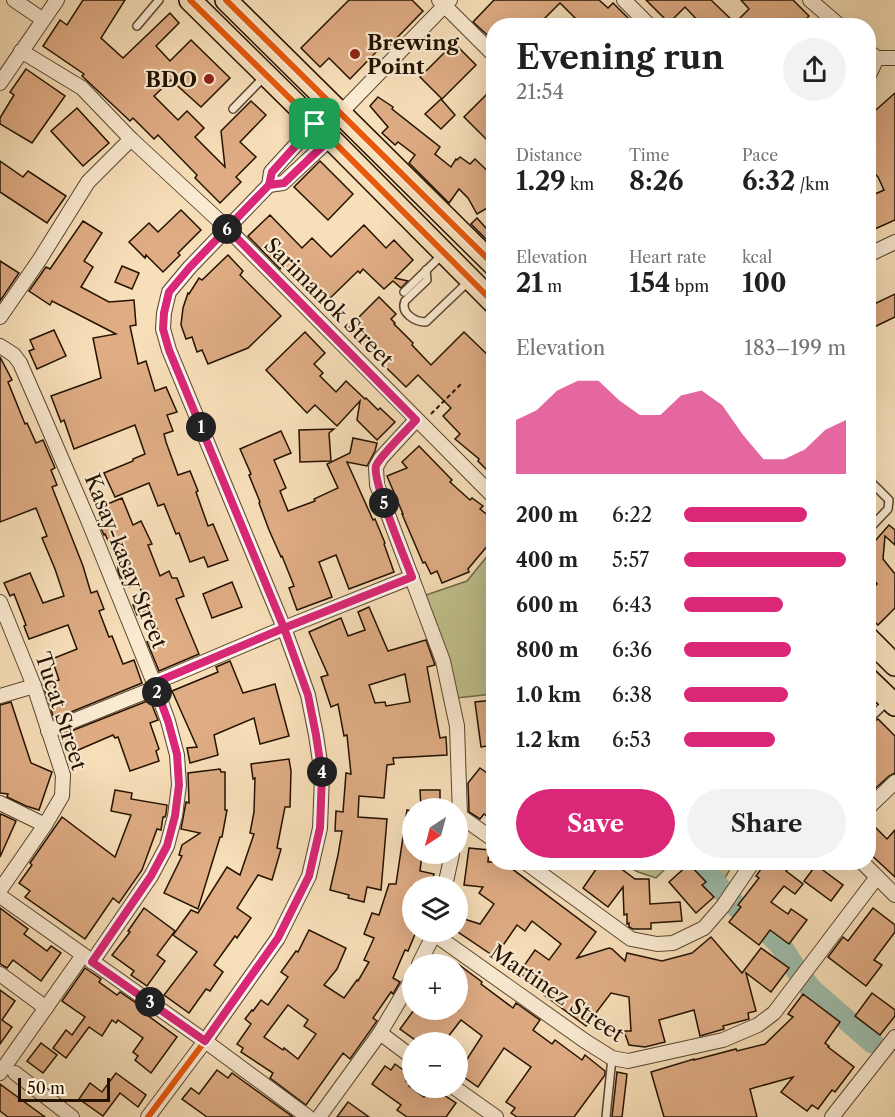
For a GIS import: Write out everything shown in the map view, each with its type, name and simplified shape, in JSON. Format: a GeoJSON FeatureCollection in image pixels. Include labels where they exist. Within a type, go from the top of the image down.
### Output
{"type":"FeatureCollection","features":[{"type":"Feature","properties":{"kind":"main road"},"geometry":{"type":"LineString","coordinates":[[190,0],[486,295]]}},
{"type":"Feature","properties":{"kind":"main road"},"geometry":{"type":"LineString","coordinates":[[226,0],[486,257]]}},
{"type":"Feature","properties":{"kind":"main road"},"geometry":{"type":"LineString","coordinates":[[876,646],[895,665]]}},
{"type":"Feature","properties":{"kind":"main road"},"geometry":{"type":"LineString","coordinates":[[876,687],[892,703]]}},
{"type":"Feature","properties":{"kind":"street"},"geometry":{"type":"LineString","coordinates":[[14,0],[42,19]]}},
{"type":"Feature","properties":{"kind":"street"},"geometry":{"type":"LineString","coordinates":[[0,83],[57,0]]}},
{"type":"Feature","properties":{"kind":"street"},"geometry":{"type":"LineString","coordinates":[[624,0],[642,18]]}},
{"type":"Feature","properties":{"kind":"street"},"geometry":{"type":"LineString","coordinates":[[810,0],[831,18]]}},
{"type":"Feature","properties":{"kind":"street"},"geometry":{"type":"LineString","coordinates":[[269,185],[284,183],[323,131],[444,2],[486,47]]}},
{"type":"Feature","properties":{"kind":"street","name":"Sarimanok Street"},"geometry":{"type":"LineString","coordinates":[[21,51],[82,88],[131,139],[227,228],[486,489]]}},
{"type":"Feature","properties":{"kind":"street"},"geometry":{"type":"LineString","coordinates":[[876,55],[895,58]]}},
{"type":"Feature","properties":{"kind":"street"},"geometry":{"type":"LineString","coordinates":[[148,1117],[278,938],[309,876],[320,828],[322,775],[308,695],[284,628],[169,350],[163,329],[164,313],[169,292],[269,185],[272,172],[323,131]]}},
{"type":"Feature","properties":{"kind":"street"},"geometry":{"type":"LineString","coordinates":[[0,316],[40,259],[88,182],[131,139]]}},
{"type":"Feature","properties":{"kind":"street"},"geometry":{"type":"LineString","coordinates":[[876,251],[895,242]]}},
{"type":"Feature","properties":{"kind":"street","name":"Kasay-kasay Street"},"geometry":{"type":"LineString","coordinates":[[0,346],[14,355],[20,363],[88,520],[168,721],[177,754],[179,785],[175,816],[167,846],[151,876],[46,1008],[0,1073]]}},
{"type":"Feature","properties":{"kind":"street"},"geometry":{"type":"LineString","coordinates":[[418,422],[381,458],[376,467],[377,485],[443,660],[457,726],[459,798]]}},
{"type":"Feature","properties":{"kind":"street"},"geometry":{"type":"LineString","coordinates":[[48,732],[284,628],[412,577]]}},
{"type":"Feature","properties":{"kind":"street","name":"Tucat Street"},"geometry":{"type":"LineString","coordinates":[[0,602],[34,686],[63,775],[62,796],[0,890]]}},
{"type":"Feature","properties":{"kind":"street"},"geometry":{"type":"LineString","coordinates":[[0,696],[34,686]]}},
{"type":"Feature","properties":{"kind":"street"},"geometry":{"type":"LineString","coordinates":[[876,800],[895,782]]}},
{"type":"Feature","properties":{"kind":"street"},"geometry":{"type":"LineString","coordinates":[[0,803],[45,825]]}},
{"type":"Feature","properties":{"kind":"street"},"geometry":{"type":"LineString","coordinates":[[468,826],[486,836]]}},
{"type":"Feature","properties":{"kind":"street"},"geometry":{"type":"LineString","coordinates":[[536,870],[631,939],[657,944],[673,943],[704,928],[723,906],[748,870]]}},
{"type":"Feature","properties":{"kind":"street"},"geometry":{"type":"LineString","coordinates":[[870,870],[895,895]]}},
{"type":"Feature","properties":{"kind":"street","name":"Martinez Street"},"geometry":{"type":"LineString","coordinates":[[447,942],[612,1059],[628,1061],[723,1040],[758,1025],[774,1013],[877,877]]}},
{"type":"Feature","properties":{"kind":"street"},"geometry":{"type":"LineString","coordinates":[[0,896],[308,1117]]}},
{"type":"Feature","properties":{"kind":"street"},"geometry":{"type":"LineString","coordinates":[[0,974],[46,1008]]}},
{"type":"Feature","properties":{"kind":"street"},"geometry":{"type":"LineString","coordinates":[[319,1117],[380,1033],[402,996]]}},
{"type":"Feature","properties":{"kind":"street"},"geometry":{"type":"LineString","coordinates":[[380,1033],[402,1050]]}},
{"type":"Feature","properties":{"kind":"street"},"geometry":{"type":"LineString","coordinates":[[832,1117],[895,1037]]}},
{"type":"Feature","properties":{"kind":"street"},"geometry":{"type":"LineString","coordinates":[[15,1073],[72,1117]]}},
{"type":"Feature","properties":{"kind":"street"},"geometry":{"type":"LineString","coordinates":[[468,1097],[496,1117]]}},
{"type":"Feature","properties":{"kind":"lane"},"geometry":{"type":"LineString","coordinates":[[137,26],[159,0]]}},
{"type":"Feature","properties":{"kind":"lane"},"geometry":{"type":"LineString","coordinates":[[233,109],[266,75]]}},
{"type":"Feature","properties":{"kind":"lane"},"geometry":{"type":"LineString","coordinates":[[404,292],[444,253]]}},
{"type":"Feature","properties":{"kind":"lane"},"geometry":{"type":"LineString","coordinates":[[426,270],[427,280],[405,301],[403,306],[419,322],[426,322],[470,279]]}},
{"type":"Feature","properties":{"kind":"lane"},"geometry":{"type":"LineString","coordinates":[[876,487],[890,500],[888,509],[876,522]]}},
{"type":"Feature","properties":{"kind":"lane"},"geometry":{"type":"LineString","coordinates":[[876,714],[892,703]]}},
{"type":"Feature","properties":{"kind":"lane"},"geometry":{"type":"LineString","coordinates":[[606,1117],[612,1059]]}},
{"type":"Feature","properties":{"kind":"path"},"geometry":{"type":"LineString","coordinates":[[418,422],[462,382]]}},
{"type":"Feature","properties":{"kind":"green space"},"geometry":{"type":"Polygon","coordinates":[[[486,558],[486,695],[456,698],[426,595],[467,581],[486,558]]]}},
{"type":"Feature","properties":{"kind":"green space"},"geometry":{"type":"Polygon","coordinates":[[[634,870],[664,870],[656,878],[634,870]]]}},
{"type":"Feature","properties":{"kind":"green space"},"geometry":{"type":"Polygon","coordinates":[[[698,870],[730,870],[717,891],[698,870]]]}},
{"type":"Feature","properties":{"kind":"building"},"geometry":{"type":"Polygon","coordinates":[[[83,0],[125,0],[101,38],[123,58],[170,13],[179,23],[156,46],[170,61],[191,40],[230,78],[201,107],[171,80],[154,96],[178,120],[187,111],[204,128],[195,137],[225,167],[221,131],[251,101],[266,115],[240,142],[256,157],[236,177],[241,182],[220,203],[195,178],[197,175],[158,135],[154,139],[133,118],[130,121],[82,76],[84,74],[43,46],[60,20],[67,25],[83,0]]]}},
{"type":"Feature","properties":{"kind":"building"},"geometry":{"type":"Polygon","coordinates":[[[349,0],[412,0],[423,11],[389,46],[385,43],[350,79],[329,58],[320,67],[301,48],[349,0]]]}},
{"type":"Feature","properties":{"kind":"building"},"geometry":{"type":"Polygon","coordinates":[[[494,0],[599,0],[608,8],[613,3],[628,18],[575,18],[560,3],[545,18],[486,18],[486,34],[473,22],[494,0]]]}},
{"type":"Feature","properties":{"kind":"building"},"geometry":{"type":"Polygon","coordinates":[[[646,0],[711,0],[730,18],[695,18],[685,7],[674,18],[664,18],[646,0]]]}},
{"type":"Feature","properties":{"kind":"building"},"geometry":{"type":"Polygon","coordinates":[[[741,0],[793,0],[809,16],[807,18],[740,18],[749,9],[741,0]]]}},
{"type":"Feature","properties":{"kind":"building"},"geometry":{"type":"Polygon","coordinates":[[[454,43],[476,65],[442,99],[420,77],[454,43]]]}},
{"type":"Feature","properties":{"kind":"building"},"geometry":{"type":"Polygon","coordinates":[[[26,69],[65,96],[32,143],[0,124],[0,118],[14,95],[10,92],[26,69]]]}},
{"type":"Feature","properties":{"kind":"building"},"geometry":{"type":"Polygon","coordinates":[[[895,93],[895,220],[876,228],[876,194],[884,190],[876,175],[876,110],[895,93]]]}},
{"type":"Feature","properties":{"kind":"building"},"geometry":{"type":"Polygon","coordinates":[[[486,95],[486,139],[464,117],[486,95]]]}},
{"type":"Feature","properties":{"kind":"building"},"geometry":{"type":"Polygon","coordinates":[[[378,97],[393,107],[392,109],[440,147],[435,154],[451,167],[460,157],[470,164],[475,159],[486,169],[486,209],[477,214],[468,198],[459,189],[449,203],[409,163],[415,155],[398,142],[395,145],[382,133],[388,127],[370,106],[378,97]]]}},
{"type":"Feature","properties":{"kind":"building"},"geometry":{"type":"Polygon","coordinates":[[[441,99],[455,115],[441,129],[425,114],[441,99]]]}},
{"type":"Feature","properties":{"kind":"building"},"geometry":{"type":"Polygon","coordinates":[[[77,108],[109,143],[83,166],[51,131],[77,108]]]}},
{"type":"Feature","properties":{"kind":"building"},"geometry":{"type":"Polygon","coordinates":[[[0,161],[23,177],[28,171],[66,196],[47,223],[0,192],[0,161]]]}},
{"type":"Feature","properties":{"kind":"building"},"geometry":{"type":"Polygon","coordinates":[[[320,161],[353,194],[328,220],[294,187],[320,161]]]}},
{"type":"Feature","properties":{"kind":"building"},"geometry":{"type":"Polygon","coordinates":[[[181,210],[201,230],[163,272],[129,242],[149,223],[158,232],[181,210]]]}},
{"type":"Feature","properties":{"kind":"building"},"geometry":{"type":"Polygon","coordinates":[[[270,215],[302,248],[312,238],[331,257],[364,225],[386,248],[394,240],[413,260],[395,278],[408,281],[401,288],[393,281],[384,289],[363,269],[360,273],[358,271],[324,304],[282,266],[280,269],[248,236],[270,215]]]}},
{"type":"Feature","properties":{"kind":"building"},"geometry":{"type":"Polygon","coordinates":[[[477,218],[486,228],[486,239],[471,224],[477,218]]]}},
{"type":"Feature","properties":{"kind":"building"},"geometry":{"type":"Polygon","coordinates":[[[83,221],[102,233],[84,261],[93,267],[81,287],[109,302],[134,300],[136,325],[130,326],[138,364],[146,361],[155,391],[166,387],[177,412],[167,415],[173,431],[164,434],[166,442],[178,475],[190,471],[208,526],[213,524],[228,560],[208,567],[204,557],[190,562],[179,533],[176,534],[164,504],[158,506],[149,483],[115,497],[104,473],[145,454],[135,425],[74,449],[64,420],[61,422],[51,396],[101,378],[93,338],[116,334],[52,301],[50,305],[29,291],[46,267],[50,269],[83,221]]]}},
{"type":"Feature","properties":{"kind":"building"},"geometry":{"type":"Polygon","coordinates":[[[228,255],[243,271],[240,275],[281,316],[248,348],[208,364],[202,350],[197,352],[192,337],[186,339],[181,325],[183,308],[188,293],[199,278],[202,280],[228,255]]]}},
{"type":"Feature","properties":{"kind":"building"},"geometry":{"type":"Polygon","coordinates":[[[0,261],[19,273],[0,301],[0,261]]]}},
{"type":"Feature","properties":{"kind":"building"},"geometry":{"type":"Polygon","coordinates":[[[122,266],[139,273],[132,289],[115,282],[122,266]]]}},
{"type":"Feature","properties":{"kind":"building"},"geometry":{"type":"Polygon","coordinates":[[[895,294],[895,317],[876,326],[876,303],[895,294]]]}},
{"type":"Feature","properties":{"kind":"building"},"geometry":{"type":"Polygon","coordinates":[[[379,297],[396,314],[391,319],[394,324],[431,365],[464,332],[486,353],[486,469],[478,461],[479,459],[455,439],[460,434],[443,416],[451,408],[418,375],[406,387],[347,329],[379,297]]]}},
{"type":"Feature","properties":{"kind":"building"},"geometry":{"type":"Polygon","coordinates":[[[54,330],[66,356],[37,369],[29,351],[34,349],[30,340],[54,330]]]}},
{"type":"Feature","properties":{"kind":"building"},"geometry":{"type":"Polygon","coordinates":[[[305,332],[325,353],[314,364],[323,373],[320,376],[336,392],[346,381],[395,422],[377,440],[357,420],[360,401],[337,426],[315,405],[307,413],[266,370],[305,332]]]}},
{"type":"Feature","properties":{"kind":"building"},"geometry":{"type":"Polygon","coordinates":[[[0,357],[12,380],[8,382],[25,424],[27,423],[36,443],[43,440],[55,468],[51,470],[57,485],[52,487],[83,566],[91,593],[97,591],[104,609],[99,611],[109,637],[112,636],[123,664],[134,660],[142,683],[54,719],[43,685],[59,680],[52,659],[77,649],[68,625],[29,639],[14,594],[10,596],[4,583],[30,573],[43,603],[64,596],[42,538],[47,536],[36,508],[0,522],[0,357]]]}},
{"type":"Feature","properties":{"kind":"building"},"geometry":{"type":"Polygon","coordinates":[[[334,429],[329,433],[331,461],[300,462],[299,430],[334,429]]]}},
{"type":"Feature","properties":{"kind":"building"},"geometry":{"type":"Polygon","coordinates":[[[281,431],[291,453],[274,460],[286,488],[280,491],[288,511],[315,501],[314,499],[338,488],[327,464],[350,453],[353,438],[377,443],[367,466],[347,462],[373,520],[375,519],[394,572],[349,589],[336,555],[319,562],[332,597],[297,610],[289,588],[294,586],[269,530],[249,475],[251,474],[240,449],[281,431]]]}},
{"type":"Feature","properties":{"kind":"building"},"geometry":{"type":"Polygon","coordinates":[[[419,446],[452,480],[450,482],[470,500],[472,498],[483,506],[480,509],[486,514],[486,548],[468,569],[469,572],[442,583],[437,571],[431,574],[425,562],[423,563],[387,476],[407,468],[402,462],[419,446]]]}},
{"type":"Feature","properties":{"kind":"building"},"geometry":{"type":"Polygon","coordinates":[[[122,498],[133,525],[141,521],[152,544],[148,545],[160,576],[169,571],[172,578],[177,578],[184,596],[176,599],[199,654],[159,671],[147,642],[160,636],[149,610],[137,615],[133,605],[145,600],[138,583],[129,587],[120,576],[118,565],[124,563],[115,545],[111,547],[98,521],[103,519],[98,508],[122,498]]]}},
{"type":"Feature","properties":{"kind":"building"},"geometry":{"type":"Polygon","coordinates":[[[889,525],[895,530],[895,545],[885,536],[883,559],[895,574],[895,608],[878,625],[876,623],[876,540],[889,525]]]}},
{"type":"Feature","properties":{"kind":"building"},"geometry":{"type":"Polygon","coordinates":[[[232,582],[242,607],[212,618],[203,594],[232,582]]]}},
{"type":"Feature","properties":{"kind":"building"},"geometry":{"type":"Polygon","coordinates":[[[369,607],[388,651],[426,640],[435,665],[427,667],[440,738],[446,737],[447,755],[393,758],[394,764],[387,765],[384,798],[359,796],[358,817],[387,819],[381,890],[367,887],[364,902],[330,890],[342,831],[335,831],[336,811],[343,812],[346,773],[351,774],[347,735],[344,736],[338,704],[331,707],[321,677],[328,675],[309,632],[341,618],[348,636],[365,630],[358,612],[369,607]],[[405,674],[369,685],[375,703],[385,702],[386,706],[410,702],[405,674]]]}},
{"type":"Feature","properties":{"kind":"building"},"geometry":{"type":"Polygon","coordinates":[[[230,661],[243,693],[275,684],[289,736],[260,744],[254,718],[214,735],[218,755],[190,763],[187,748],[197,747],[172,691],[218,672],[216,667],[230,661]]]}},
{"type":"Feature","properties":{"kind":"building"},"geometry":{"type":"Polygon","coordinates":[[[150,700],[158,720],[150,723],[159,749],[156,751],[159,761],[130,771],[118,737],[115,738],[113,735],[69,754],[61,735],[150,700]]]}},
{"type":"Feature","properties":{"kind":"building"},"geometry":{"type":"Polygon","coordinates":[[[486,701],[486,746],[481,747],[475,702],[486,701]]]}},
{"type":"Feature","properties":{"kind":"building"},"geometry":{"type":"Polygon","coordinates":[[[11,702],[31,763],[52,772],[39,810],[7,797],[8,794],[0,793],[0,705],[11,702]]]}},
{"type":"Feature","properties":{"kind":"building"},"geometry":{"type":"Polygon","coordinates":[[[878,719],[895,736],[895,773],[876,788],[876,720],[878,719]]]}},
{"type":"Feature","properties":{"kind":"building"},"geometry":{"type":"Polygon","coordinates":[[[289,759],[290,807],[285,807],[277,848],[281,849],[272,880],[258,875],[237,908],[251,918],[214,965],[223,972],[210,991],[206,989],[189,1013],[164,995],[197,952],[173,935],[191,910],[198,913],[227,867],[240,875],[254,834],[250,833],[254,812],[255,778],[253,779],[251,764],[289,759]]]}},
{"type":"Feature","properties":{"kind":"building"},"geometry":{"type":"Polygon","coordinates":[[[480,768],[486,772],[486,815],[484,814],[480,819],[469,812],[468,783],[480,768]]]}},
{"type":"Feature","properties":{"kind":"building"},"geometry":{"type":"Polygon","coordinates":[[[220,769],[221,772],[225,772],[225,810],[227,810],[222,837],[220,837],[198,909],[164,893],[182,856],[179,855],[182,845],[200,833],[181,829],[186,802],[189,803],[188,773],[220,769]]]}},
{"type":"Feature","properties":{"kind":"building"},"geometry":{"type":"Polygon","coordinates":[[[115,790],[132,793],[131,799],[167,805],[166,814],[163,817],[161,830],[157,829],[142,870],[119,903],[113,898],[85,939],[25,897],[30,891],[19,883],[62,817],[115,857],[131,815],[111,811],[115,790]]]}},
{"type":"Feature","properties":{"kind":"building"},"geometry":{"type":"Polygon","coordinates":[[[420,790],[440,790],[440,798],[420,798],[420,790]]]}},
{"type":"Feature","properties":{"kind":"building"},"geometry":{"type":"Polygon","coordinates":[[[1,814],[16,821],[0,857],[0,816],[1,814]]]}},
{"type":"Feature","properties":{"kind":"building"},"geometry":{"type":"Polygon","coordinates":[[[876,828],[887,839],[895,830],[895,877],[876,859],[876,828]]]}},
{"type":"Feature","properties":{"kind":"building"},"geometry":{"type":"Polygon","coordinates":[[[402,844],[402,864],[421,864],[420,871],[434,874],[434,876],[402,876],[402,942],[412,942],[408,951],[405,950],[402,954],[393,978],[400,982],[373,1018],[377,1021],[350,1059],[343,1053],[306,1105],[270,1078],[273,1073],[241,1052],[243,1048],[237,1044],[251,1024],[245,1019],[261,1000],[268,1005],[288,977],[281,972],[296,951],[298,952],[309,930],[346,948],[337,969],[324,985],[344,998],[358,981],[369,962],[364,960],[374,938],[364,934],[372,913],[379,915],[389,884],[396,884],[402,844]],[[288,1005],[264,1037],[298,1059],[316,1034],[304,1026],[308,1020],[288,1005]]]}},
{"type":"Feature","properties":{"kind":"building"},"geometry":{"type":"Polygon","coordinates":[[[469,848],[486,850],[486,870],[514,870],[596,932],[577,958],[609,948],[625,961],[627,953],[662,961],[692,953],[711,937],[742,973],[761,948],[789,968],[771,992],[746,973],[756,1011],[748,1013],[749,1019],[723,1026],[724,1029],[700,1036],[694,1010],[659,1020],[665,1042],[645,1047],[629,1045],[624,1031],[631,1031],[629,997],[611,993],[586,1026],[544,995],[546,992],[519,973],[535,950],[549,960],[561,944],[532,921],[525,931],[517,925],[495,957],[468,939],[468,920],[480,924],[494,904],[479,893],[483,887],[468,885],[468,876],[465,876],[469,848]]]}},
{"type":"Feature","properties":{"kind":"building"},"geometry":{"type":"Polygon","coordinates":[[[595,870],[623,870],[635,879],[649,879],[650,904],[680,902],[682,921],[651,923],[651,929],[633,929],[629,927],[629,923],[627,924],[627,914],[624,915],[623,887],[608,907],[583,888],[595,870]]]}},
{"type":"Feature","properties":{"kind":"building"},"geometry":{"type":"Polygon","coordinates":[[[682,870],[695,870],[706,882],[702,885],[714,897],[696,913],[669,882],[682,870]]]}},
{"type":"Feature","properties":{"kind":"building"},"geometry":{"type":"Polygon","coordinates":[[[760,870],[787,870],[803,884],[795,894],[784,886],[771,902],[788,914],[791,909],[807,920],[789,944],[770,930],[759,945],[729,922],[741,907],[738,905],[759,878],[756,876],[760,870]]]}},
{"type":"Feature","properties":{"kind":"building"},"geometry":{"type":"Polygon","coordinates":[[[812,870],[823,870],[843,885],[831,901],[804,881],[812,870]]]}},
{"type":"Feature","properties":{"kind":"building"},"geometry":{"type":"Polygon","coordinates":[[[0,908],[28,929],[24,934],[47,951],[51,946],[61,953],[41,981],[13,960],[7,968],[0,964],[0,908]]]}},
{"type":"Feature","properties":{"kind":"building"},"geometry":{"type":"Polygon","coordinates":[[[144,908],[175,931],[157,955],[165,961],[147,986],[131,975],[134,971],[112,955],[130,932],[128,931],[144,908]]]}},
{"type":"Feature","properties":{"kind":"building"},"geometry":{"type":"Polygon","coordinates":[[[873,908],[895,925],[895,932],[874,960],[882,965],[866,986],[828,957],[843,937],[848,941],[873,908]]]}},
{"type":"Feature","properties":{"kind":"building"},"geometry":{"type":"Polygon","coordinates":[[[85,968],[101,979],[99,982],[117,995],[120,992],[149,1012],[147,1015],[177,1037],[151,1073],[135,1060],[138,1056],[133,1052],[143,1038],[118,1020],[116,1023],[112,1020],[102,1036],[89,1027],[66,1058],[53,1048],[66,1030],[72,1035],[85,1017],[62,1001],[85,968]]]}},
{"type":"Feature","properties":{"kind":"building"},"geometry":{"type":"Polygon","coordinates":[[[468,972],[513,1008],[516,1003],[540,1020],[533,1030],[552,1044],[555,1040],[582,1060],[585,1055],[605,1071],[605,1075],[574,1117],[517,1117],[511,1113],[515,1108],[506,1102],[531,1067],[504,1048],[478,1087],[468,1080],[468,1058],[482,1036],[461,1020],[468,1020],[468,972]]]}},
{"type":"Feature","properties":{"kind":"building"},"geometry":{"type":"Polygon","coordinates":[[[0,990],[15,1001],[2,1020],[12,1027],[0,1044],[0,990]]]}},
{"type":"Feature","properties":{"kind":"building"},"geometry":{"type":"Polygon","coordinates":[[[872,993],[895,1010],[895,1016],[880,1035],[855,1016],[872,993]]]}},
{"type":"Feature","properties":{"kind":"building"},"geometry":{"type":"Polygon","coordinates":[[[803,994],[840,1022],[825,1043],[854,1067],[835,1092],[832,1090],[818,1109],[812,1105],[807,1111],[781,1092],[793,1077],[750,1089],[757,1117],[664,1117],[651,1072],[694,1059],[765,1044],[793,1017],[788,1014],[803,994]]]}},
{"type":"Feature","properties":{"kind":"building"},"geometry":{"type":"Polygon","coordinates":[[[407,1020],[461,1020],[452,1032],[404,1032],[400,1029],[407,1020]]]}},
{"type":"Feature","properties":{"kind":"building"},"geometry":{"type":"Polygon","coordinates":[[[41,1043],[57,1055],[43,1073],[27,1061],[41,1043]]]}},
{"type":"Feature","properties":{"kind":"building"},"geometry":{"type":"Polygon","coordinates":[[[395,1064],[402,1069],[402,1098],[448,1098],[456,1103],[446,1117],[407,1117],[397,1110],[401,1105],[372,1084],[385,1066],[391,1070],[395,1064]]]}},
{"type":"Feature","properties":{"kind":"building"},"geometry":{"type":"Polygon","coordinates":[[[217,1070],[228,1078],[232,1073],[293,1117],[207,1117],[182,1099],[191,1088],[199,1094],[217,1070]]]}},
{"type":"Feature","properties":{"kind":"building"},"geometry":{"type":"Polygon","coordinates":[[[617,1072],[627,1074],[622,1117],[612,1117],[617,1072]]]}},
{"type":"Feature","properties":{"kind":"building"},"geometry":{"type":"Polygon","coordinates":[[[116,1073],[146,1095],[138,1107],[120,1093],[103,1116],[79,1099],[90,1083],[102,1092],[116,1073]]]}},
{"type":"Feature","properties":{"kind":"building"},"geometry":{"type":"Polygon","coordinates":[[[0,1084],[45,1117],[8,1117],[0,1111],[0,1084]]]}},
{"type":"Feature","properties":{"kind":"building"},"geometry":{"type":"Polygon","coordinates":[[[348,1102],[369,1117],[337,1117],[348,1102]]]}},
{"type":"Feature","properties":{"kind":"waterway"},"geometry":{"type":"LineString","coordinates":[[705,870],[737,907],[762,926],[781,946],[811,989],[873,1043]]}},
{"type":"Feature","properties":{"kind":"cycle path"},"geometry":{"type":"LineString","coordinates":[[190,0],[486,295]]}},
{"type":"Feature","properties":{"kind":"cycle path"},"geometry":{"type":"LineString","coordinates":[[226,0],[486,257]]}},
{"type":"Feature","properties":{"kind":"cycle path"},"geometry":{"type":"LineString","coordinates":[[148,1117],[278,938],[309,876],[320,828],[322,775],[308,695],[284,628],[169,350],[163,329],[169,292],[269,185],[271,172],[315,124]]}},
{"type":"Feature","properties":{"kind":"place","name":"Brewing Point"},"geometry":{"type":"Point","coordinates":[355,54]}},
{"type":"Feature","properties":{"kind":"place","name":"BDO"},"geometry":{"type":"Point","coordinates":[209,79]}},
{"type":"Feature","properties":{"kind":"route"},"geometry":{"type":"LineString","coordinates":[[315,124],[272,172],[269,185],[190,267],[169,292],[164,313],[163,329],[169,350],[284,628],[154,683],[177,754],[179,785],[175,816],[167,846],[151,876],[92,962],[205,1041],[278,938],[309,876],[320,828],[322,775],[316,735],[308,695],[284,628],[412,577],[377,485],[376,467],[381,458],[416,420],[227,228],[269,185],[284,183],[330,139],[315,124]]}}]}
